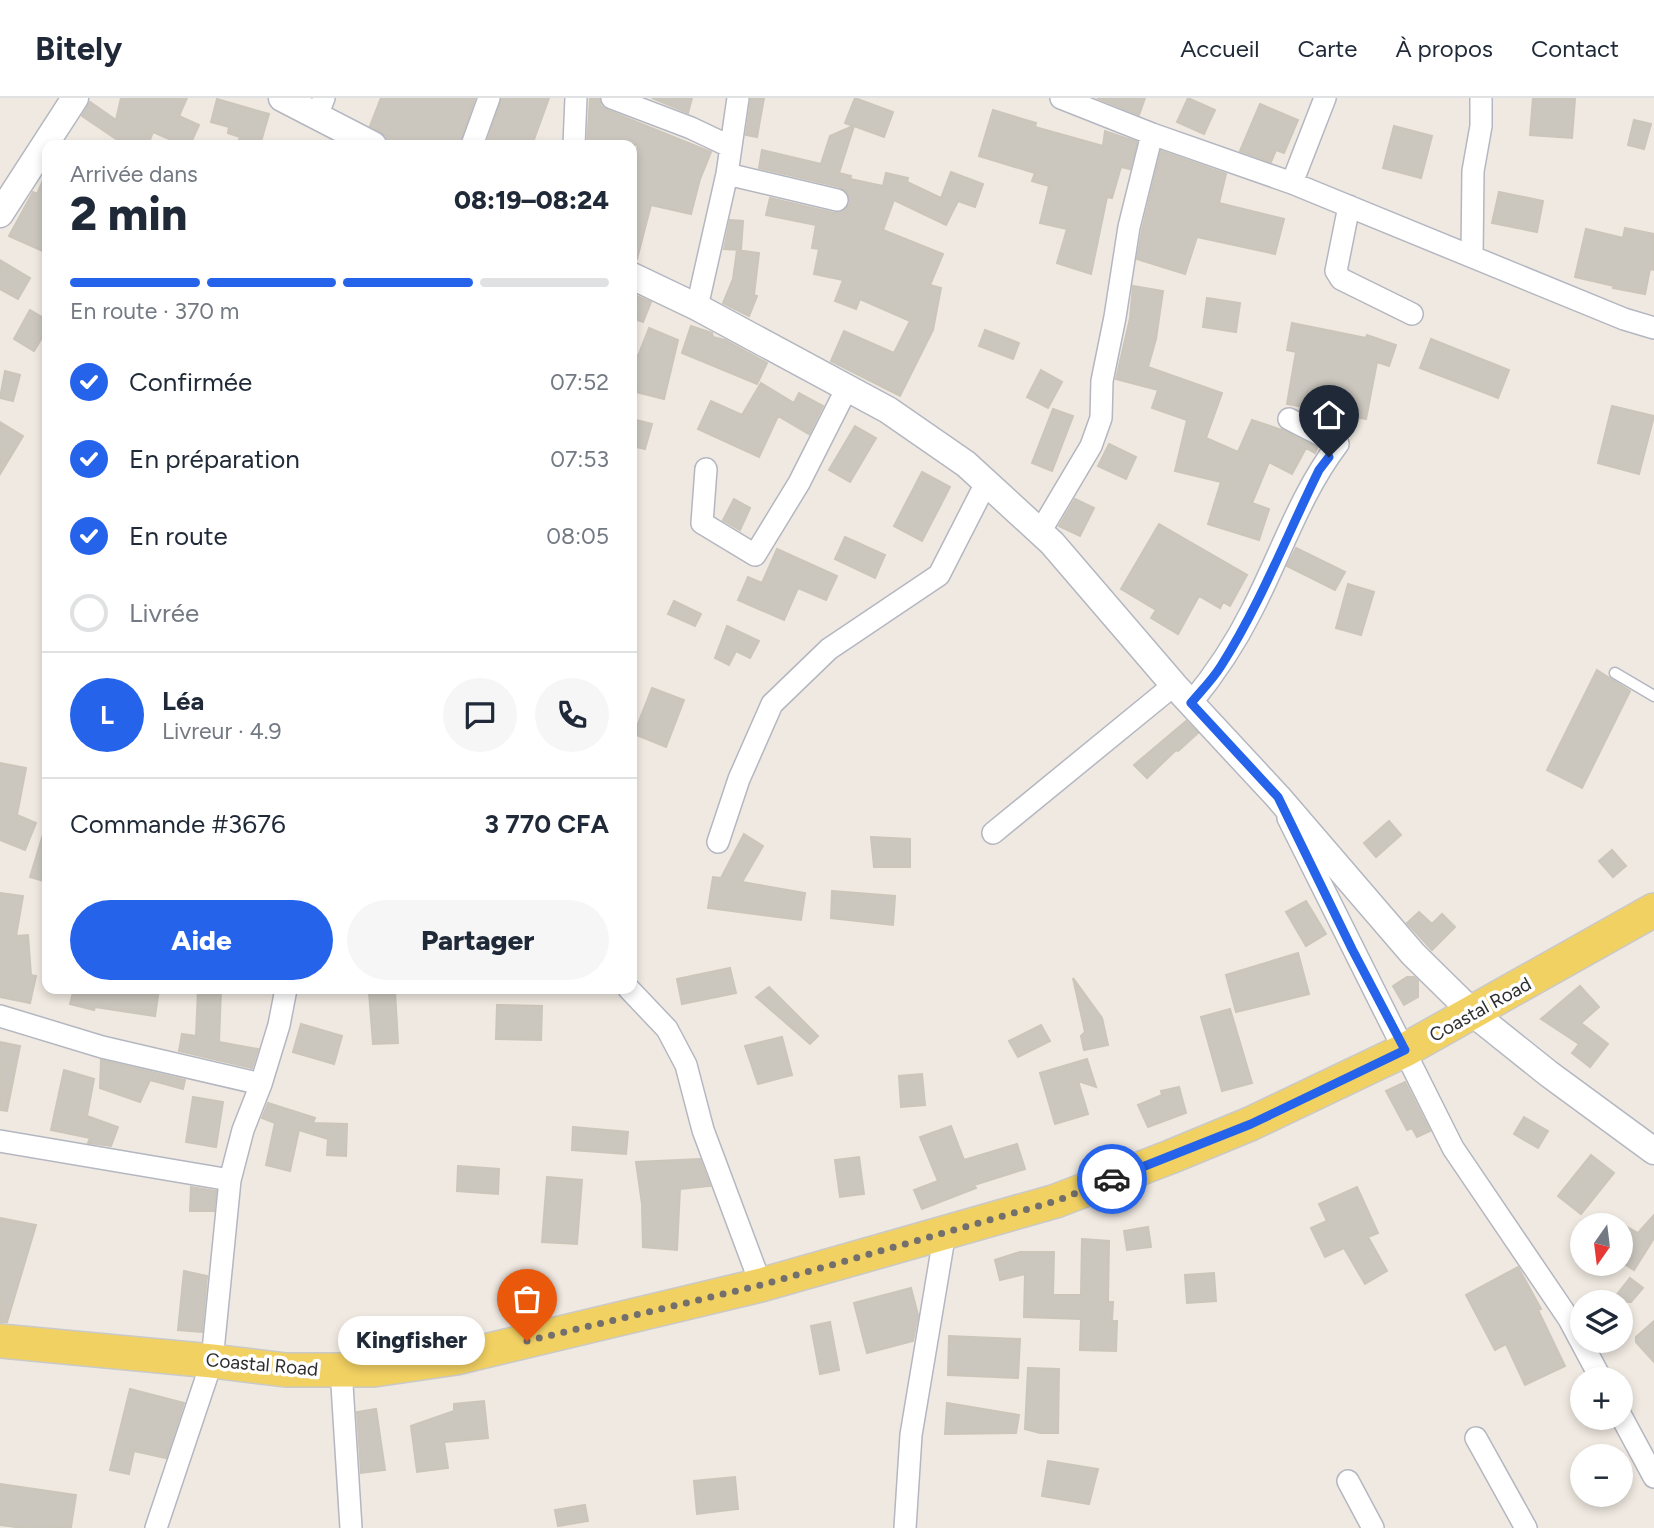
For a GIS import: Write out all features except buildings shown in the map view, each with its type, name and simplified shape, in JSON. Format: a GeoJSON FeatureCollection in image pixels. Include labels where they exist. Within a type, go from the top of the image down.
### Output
{"type":"FeatureCollection","features":[{"type":"Feature","properties":{"kind":"main road","name":"Coastal Road"},"geometry":{"type":"LineString","coordinates":[[0,1341],[286,1370],[374,1370],[456,1358],[761,1285],[1056,1201],[1251,1124],[1474,1014],[1654,910]]}},
{"type":"Feature","properties":{"kind":"street"},"geometry":{"type":"LineString","coordinates":[[48,140],[75,98]]}},
{"type":"Feature","properties":{"kind":"street"},"geometry":{"type":"LineString","coordinates":[[282,98],[320,107],[366,140]]}},
{"type":"Feature","properties":{"kind":"street"},"geometry":{"type":"LineString","coordinates":[[474,140],[489,98]]}},
{"type":"Feature","properties":{"kind":"street"},"geometry":{"type":"LineString","coordinates":[[574,140],[576,98]]}},
{"type":"Feature","properties":{"kind":"street"},"geometry":{"type":"LineString","coordinates":[[612,98],[680,123],[731,147]]}},
{"type":"Feature","properties":{"kind":"street"},"geometry":{"type":"LineString","coordinates":[[697,307],[727,174],[738,98]]}},
{"type":"Feature","properties":{"kind":"street"},"geometry":{"type":"LineString","coordinates":[[1061,98],[1153,134],[1293,183],[1624,319],[1654,328]]}},
{"type":"Feature","properties":{"kind":"street"},"geometry":{"type":"LineString","coordinates":[[1293,183],[1325,98]]}},
{"type":"Feature","properties":{"kind":"street"},"geometry":{"type":"LineString","coordinates":[[1472,256],[1473,171],[1481,126],[1481,98]]}},
{"type":"Feature","properties":{"kind":"street"},"geometry":{"type":"LineString","coordinates":[[1040,532],[1091,446],[1101,418],[1102,381],[1129,227],[1153,134]]}},
{"type":"Feature","properties":{"kind":"street"},"geometry":{"type":"LineString","coordinates":[[0,214],[42,149]]}},
{"type":"Feature","properties":{"kind":"street"},"geometry":{"type":"LineString","coordinates":[[727,174],[837,200]]}},
{"type":"Feature","properties":{"kind":"street"},"geometry":{"type":"LineString","coordinates":[[1349,206],[1336,271],[1341,279],[1412,314]]}},
{"type":"Feature","properties":{"kind":"street"},"geometry":{"type":"LineString","coordinates":[[637,278],[697,307],[888,410],[966,464],[1052,543],[1182,694],[1278,797],[1413,954],[1474,1014],[1549,1074],[1654,1151]]}},
{"type":"Feature","properties":{"kind":"street"},"geometry":{"type":"LineString","coordinates":[[706,469],[702,523],[755,555],[799,483],[847,388]]}},
{"type":"Feature","properties":{"kind":"street"},"geometry":{"type":"LineString","coordinates":[[993,833],[1220,668],[1252,610],[1319,470],[1338,444],[1289,419]]}},
{"type":"Feature","properties":{"kind":"street"},"geometry":{"type":"LineString","coordinates":[[718,842],[739,779],[772,704],[828,649],[939,575],[986,483]]}},
{"type":"Feature","properties":{"kind":"street"},"geometry":{"type":"LineString","coordinates":[[1278,797],[1453,1148],[1569,1319],[1595,1367]]}},
{"type":"Feature","properties":{"kind":"street"},"geometry":{"type":"LineString","coordinates":[[156,1528],[212,1361],[230,1180],[243,1130],[261,1084],[279,1025],[285,994]]}},
{"type":"Feature","properties":{"kind":"street"},"geometry":{"type":"LineString","coordinates":[[634,994],[667,1029],[686,1065],[703,1130],[761,1285]]}},
{"type":"Feature","properties":{"kind":"street"},"geometry":{"type":"LineString","coordinates":[[0,1016],[102,1047],[261,1084]]}},
{"type":"Feature","properties":{"kind":"street"},"geometry":{"type":"LineString","coordinates":[[0,1141],[230,1180]]}},
{"type":"Feature","properties":{"kind":"street"},"geometry":{"type":"LineString","coordinates":[[905,1528],[911,1435],[945,1232]]}},
{"type":"Feature","properties":{"kind":"street"},"geometry":{"type":"LineString","coordinates":[[341,1369],[351,1528]]}},
{"type":"Feature","properties":{"kind":"street"},"geometry":{"type":"LineString","coordinates":[[1628,1430],[1654,1477]]}},
{"type":"Feature","properties":{"kind":"street"},"geometry":{"type":"LineString","coordinates":[[1476,1438],[1525,1528]]}},
{"type":"Feature","properties":{"kind":"street"},"geometry":{"type":"LineString","coordinates":[[1348,1481],[1373,1528]]}},
{"type":"Feature","properties":{"kind":"lane"},"geometry":{"type":"LineString","coordinates":[[1615,673],[1654,696]]}},
{"type":"Feature","properties":{"kind":"way so far"},"geometry":{"type":"LineString","coordinates":[[527,1341],[761,1285],[1056,1201],[1112,1179]]}},
{"type":"Feature","properties":{"kind":"place","name":"Kingfisher"},"geometry":{"type":"Point","coordinates":[527,1341]}},
{"type":"Feature","properties":{"kind":"route"},"geometry":{"type":"LineString","coordinates":[[1112,1179],[1251,1124],[1405,1050],[1278,797],[1191,703],[1220,668],[1231,649],[1319,470],[1329,457]]}}]}
